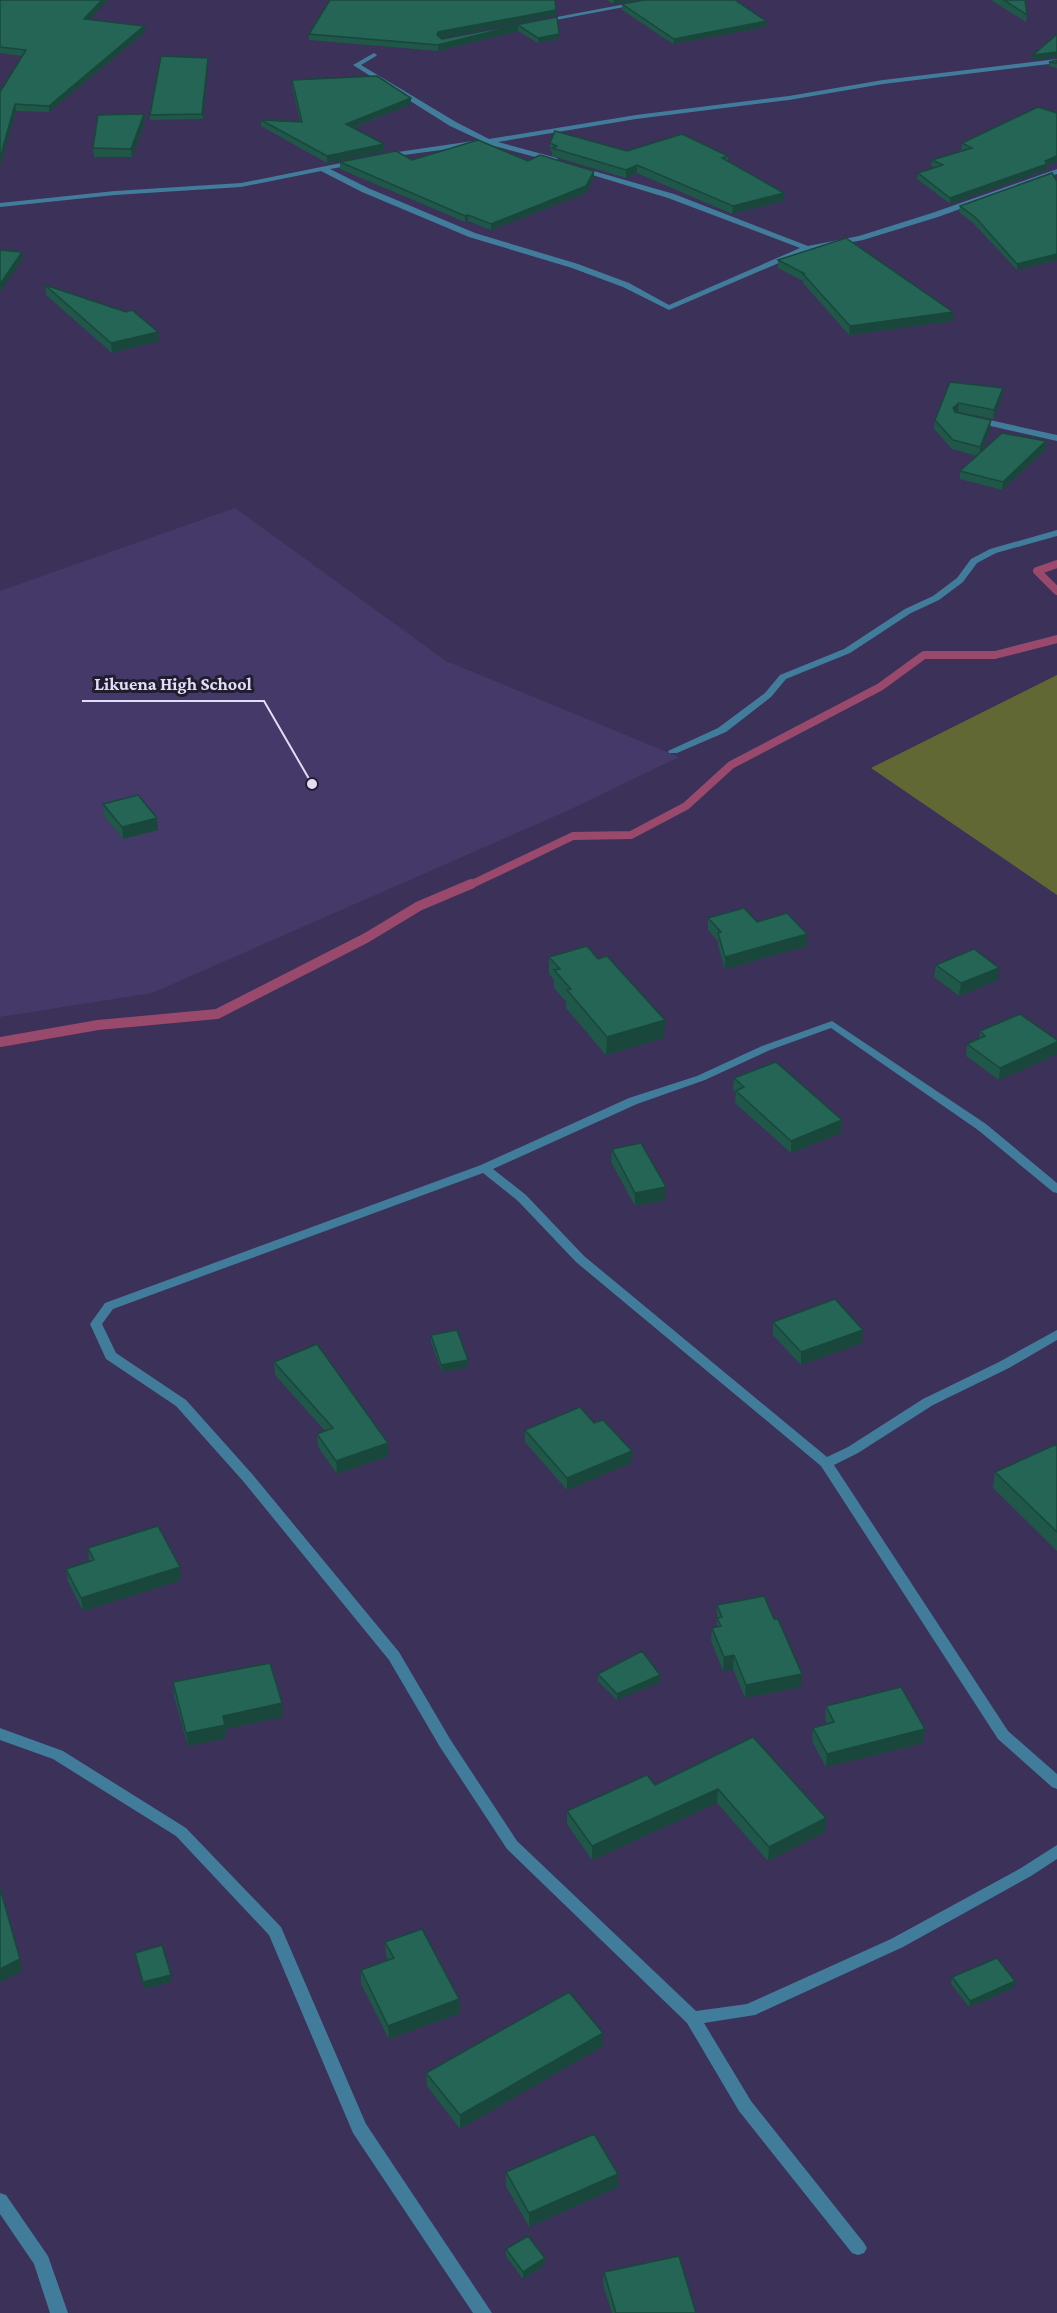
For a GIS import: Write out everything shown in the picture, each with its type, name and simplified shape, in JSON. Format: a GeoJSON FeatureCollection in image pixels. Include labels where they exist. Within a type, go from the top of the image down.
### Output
{"type":"FeatureCollection","features":[{"type":"Feature","properties":{"kind":"street"},"geometry":{"type":"LineString","coordinates":[[467,35],[658,0]]}},
{"type":"Feature","properties":{"kind":"street"},"geometry":{"type":"LineString","coordinates":[[374,55],[356,65],[407,94],[434,114],[489,142],[565,164]]}},
{"type":"Feature","properties":{"kind":"street"},"geometry":{"type":"LineString","coordinates":[[372,159],[400,152],[489,142],[636,117],[789,98],[883,82],[1057,61]]}},
{"type":"Feature","properties":{"kind":"street"},"geometry":{"type":"LineString","coordinates":[[0,205],[115,193],[241,185],[362,161]]}},
{"type":"Feature","properties":{"kind":"street"},"geometry":{"type":"LineString","coordinates":[[575,167],[670,196],[807,248]]}},
{"type":"Feature","properties":{"kind":"street"},"geometry":{"type":"LineString","coordinates":[[323,169],[365,190],[472,236],[575,266],[626,285],[669,308],[807,248],[860,238],[935,215],[1057,171]]}},
{"type":"Feature","properties":{"kind":"street"},"geometry":{"type":"LineString","coordinates":[[968,419],[1057,438]]}},
{"type":"Feature","properties":{"kind":"street"},"geometry":{"type":"LineString","coordinates":[[673,752],[722,730],[768,695],[783,677],[847,651],[908,611],[936,598],[960,580],[974,561],[993,551],[1057,533]]}},
{"type":"Feature","properties":{"kind":"street"},"geometry":{"type":"LineString","coordinates":[[858,2248],[745,2106],[693,2018],[512,1845],[445,1743],[394,1656],[248,1478],[181,1403],[111,1356],[96,1324],[109,1306],[485,1168],[633,1101],[700,1078],[766,1048],[832,1024],[982,1127],[1057,1189]]}},
{"type":"Feature","properties":{"kind":"street"},"geometry":{"type":"LineString","coordinates":[[485,1168],[522,1198],[580,1259],[826,1463],[1003,1735],[1057,1783]]}},
{"type":"Feature","properties":{"kind":"street"},"geometry":{"type":"LineString","coordinates":[[826,1463],[853,1450],[927,1402],[1004,1365],[1057,1334]]}},
{"type":"Feature","properties":{"kind":"street"},"geometry":{"type":"LineString","coordinates":[[0,1734],[58,1755],[181,1832],[275,1931],[359,2128],[483,2313]]}},
{"type":"Feature","properties":{"kind":"street"},"geometry":{"type":"LineString","coordinates":[[693,2018],[749,2010],[897,1942],[1026,1872],[1057,1851]]}},
{"type":"Feature","properties":{"kind":"street"},"geometry":{"type":"LineString","coordinates":[[0,2200],[42,2261],[59,2313]]}},
{"type":"Feature","properties":{"kind":"shaded area"},"geometry":{"type":"Polygon","coordinates":[[[235,508],[446,661],[679,757],[567,811],[152,993],[0,1017],[0,591],[235,508]]]}},
{"type":"Feature","properties":{"kind":"green space"},"geometry":{"type":"Polygon","coordinates":[[[1057,675],[1057,895],[871,768],[1057,675]]]}},
{"type":"Feature","properties":{"kind":"building"},"geometry":{"type":"Polygon","coordinates":[[[0,0],[102,0],[84,19],[144,26],[49,106],[15,104],[0,158],[0,92],[26,50],[0,47],[0,0]]]}},
{"type":"Feature","properties":{"kind":"building"},"geometry":{"type":"Polygon","coordinates":[[[330,0],[555,0],[556,10],[438,32],[437,35],[442,39],[557,17],[559,34],[538,38],[518,25],[438,45],[309,34],[330,0]]]}},
{"type":"Feature","properties":{"kind":"building"},"geometry":{"type":"Polygon","coordinates":[[[645,0],[735,0],[766,21],[674,39],[622,4],[645,0]]]}},
{"type":"Feature","properties":{"kind":"building"},"geometry":{"type":"Polygon","coordinates":[[[1004,0],[1025,0],[1027,15],[1004,0]]]}},
{"type":"Feature","properties":{"kind":"building"},"geometry":{"type":"Polygon","coordinates":[[[1057,34],[1057,52],[1033,55],[1057,34]]]}},
{"type":"Feature","properties":{"kind":"building"},"geometry":{"type":"Polygon","coordinates":[[[161,56],[208,58],[202,114],[150,115],[161,56]]]}},
{"type":"Feature","properties":{"kind":"building"},"geometry":{"type":"Polygon","coordinates":[[[377,76],[411,98],[346,124],[384,144],[327,156],[261,120],[302,122],[292,80],[377,76]]]}},
{"type":"Feature","properties":{"kind":"building"},"geometry":{"type":"Polygon","coordinates":[[[1038,107],[1057,113],[1057,156],[1045,161],[1047,164],[950,198],[918,173],[943,165],[932,160],[972,148],[962,143],[1038,107]]]}},
{"type":"Feature","properties":{"kind":"building"},"geometry":{"type":"Polygon","coordinates":[[[144,114],[131,149],[93,148],[98,115],[144,114]]]}},
{"type":"Feature","properties":{"kind":"building"},"geometry":{"type":"Polygon","coordinates":[[[555,131],[627,151],[682,134],[728,156],[722,158],[784,193],[733,206],[637,165],[626,170],[552,148],[557,146],[550,143],[555,131]]]}},
{"type":"Feature","properties":{"kind":"building"},"geometry":{"type":"Polygon","coordinates":[[[478,140],[528,161],[540,155],[594,171],[586,186],[491,224],[468,215],[465,216],[340,162],[396,151],[412,160],[478,140]]]}},
{"type":"Feature","properties":{"kind":"building"},"geometry":{"type":"Polygon","coordinates":[[[1052,173],[1057,181],[1057,254],[1017,264],[975,217],[960,206],[1052,173]]]}},
{"type":"Feature","properties":{"kind":"building"},"geometry":{"type":"Polygon","coordinates":[[[846,238],[953,312],[850,326],[803,274],[805,274],[778,260],[846,238]]]}},
{"type":"Feature","properties":{"kind":"building"},"geometry":{"type":"Polygon","coordinates":[[[0,250],[22,252],[0,284],[0,250]]]}},
{"type":"Feature","properties":{"kind":"building"},"geometry":{"type":"Polygon","coordinates":[[[45,285],[126,312],[132,310],[158,332],[111,343],[45,285]]]}},
{"type":"Feature","properties":{"kind":"building"},"geometry":{"type":"Polygon","coordinates":[[[950,382],[1003,388],[994,410],[959,403],[953,408],[955,412],[991,420],[980,447],[953,440],[935,420],[950,382]]]}},
{"type":"Feature","properties":{"kind":"building"},"geometry":{"type":"Polygon","coordinates":[[[1002,433],[1046,441],[1003,482],[960,471],[1002,433]]]}},
{"type":"Feature","properties":{"kind":"building"},"geometry":{"type":"Polygon","coordinates":[[[138,795],[157,818],[122,827],[103,804],[138,795]]]}},
{"type":"Feature","properties":{"kind":"building"},"geometry":{"type":"Polygon","coordinates":[[[744,908],[757,922],[787,913],[807,934],[725,957],[718,933],[721,932],[708,918],[744,908]]]}},
{"type":"Feature","properties":{"kind":"building"},"geometry":{"type":"Polygon","coordinates":[[[587,946],[598,959],[607,956],[665,1020],[607,1037],[567,990],[571,989],[554,970],[560,969],[549,957],[587,946]]]}},
{"type":"Feature","properties":{"kind":"building"},"geometry":{"type":"Polygon","coordinates":[[[974,949],[999,968],[961,983],[936,965],[974,949]]]}},
{"type":"Feature","properties":{"kind":"building"},"geometry":{"type":"Polygon","coordinates":[[[1020,1014],[1057,1042],[1000,1068],[967,1044],[985,1036],[980,1031],[1020,1014]]]}},
{"type":"Feature","properties":{"kind":"building"},"geometry":{"type":"Polygon","coordinates":[[[776,1062],[842,1120],[791,1141],[736,1091],[744,1087],[734,1078],[776,1062]]]}},
{"type":"Feature","properties":{"kind":"building"},"geometry":{"type":"Polygon","coordinates":[[[641,1143],[666,1187],[635,1193],[612,1149],[641,1143]]]}},
{"type":"Feature","properties":{"kind":"building"},"geometry":{"type":"Polygon","coordinates":[[[835,1299],[863,1330],[801,1352],[773,1322],[835,1299]]]}},
{"type":"Feature","properties":{"kind":"building"},"geometry":{"type":"Polygon","coordinates":[[[457,1330],[468,1360],[441,1365],[431,1335],[457,1330]]]}},
{"type":"Feature","properties":{"kind":"building"},"geometry":{"type":"Polygon","coordinates":[[[317,1344],[388,1443],[336,1461],[317,1434],[333,1428],[274,1362],[317,1344]]]}},
{"type":"Feature","properties":{"kind":"building"},"geometry":{"type":"Polygon","coordinates":[[[580,1407],[594,1423],[603,1420],[632,1451],[567,1478],[525,1430],[580,1407]]]}},
{"type":"Feature","properties":{"kind":"building"},"geometry":{"type":"Polygon","coordinates":[[[1057,1444],[1057,1532],[995,1472],[1057,1444]]]}},
{"type":"Feature","properties":{"kind":"building"},"geometry":{"type":"Polygon","coordinates":[[[158,1526],[180,1567],[81,1598],[66,1569],[94,1560],[88,1548],[158,1526]]]}},
{"type":"Feature","properties":{"kind":"building"},"geometry":{"type":"Polygon","coordinates":[[[764,1596],[774,1619],[778,1619],[802,1674],[746,1685],[734,1655],[724,1657],[712,1628],[721,1626],[717,1618],[722,1617],[717,1605],[764,1596]]]}},
{"type":"Feature","properties":{"kind":"building"},"geometry":{"type":"Polygon","coordinates":[[[642,1651],[660,1675],[617,1694],[598,1674],[642,1651]]]}},
{"type":"Feature","properties":{"kind":"building"},"geometry":{"type":"Polygon","coordinates":[[[270,1663],[282,1703],[223,1716],[225,1725],[186,1733],[173,1682],[270,1663]]]}},
{"type":"Feature","properties":{"kind":"building"},"geometry":{"type":"Polygon","coordinates":[[[901,1687],[925,1729],[827,1754],[813,1728],[834,1722],[826,1706],[901,1687]]]}},
{"type":"Feature","properties":{"kind":"building"},"geometry":{"type":"Polygon","coordinates":[[[753,1737],[826,1818],[769,1847],[718,1789],[592,1846],[567,1811],[647,1775],[655,1785],[753,1737]]]}},
{"type":"Feature","properties":{"kind":"building"},"geometry":{"type":"Polygon","coordinates":[[[0,1888],[20,1959],[0,1969],[0,1888]]]}},
{"type":"Feature","properties":{"kind":"building"},"geometry":{"type":"Polygon","coordinates":[[[422,1929],[459,1999],[388,2026],[361,1970],[394,1958],[385,1942],[422,1929]]]}},
{"type":"Feature","properties":{"kind":"building"},"geometry":{"type":"Polygon","coordinates":[[[162,1945],[171,1975],[143,1982],[135,1953],[162,1945]]]}},
{"type":"Feature","properties":{"kind":"building"},"geometry":{"type":"Polygon","coordinates":[[[997,1958],[1015,1981],[970,2001],[952,1977],[997,1958]]]}},
{"type":"Feature","properties":{"kind":"building"},"geometry":{"type":"Polygon","coordinates":[[[569,1992],[603,2033],[460,2115],[426,2073],[569,1992]]]}},
{"type":"Feature","properties":{"kind":"building"},"geometry":{"type":"Polygon","coordinates":[[[594,2134],[618,2174],[529,2213],[506,2172],[594,2134]]]}},
{"type":"Feature","properties":{"kind":"building"},"geometry":{"type":"Polygon","coordinates":[[[528,2236],[545,2258],[523,2272],[506,2249],[528,2236]]]}},
{"type":"Feature","properties":{"kind":"building"},"geometry":{"type":"Polygon","coordinates":[[[679,2256],[696,2313],[616,2313],[604,2272],[679,2256]]]}},
{"type":"Feature","properties":{"kind":"waterway"},"geometry":{"type":"LineString","coordinates":[[1057,564],[1037,571],[1057,591]]}},
{"type":"Feature","properties":{"kind":"waterway"},"geometry":{"type":"LineString","coordinates":[[468,886],[573,836],[631,835],[686,806],[731,765],[880,687],[924,655],[995,655],[1057,639]]}},
{"type":"Feature","properties":{"kind":"waterway"},"geometry":{"type":"LineString","coordinates":[[0,1042],[98,1025],[217,1014],[366,938],[419,906],[471,884]]}},
{"type":"Feature","properties":{"kind":"place","name":"Likuena High School"},"geometry":{"type":"Point","coordinates":[312,784]}}]}
